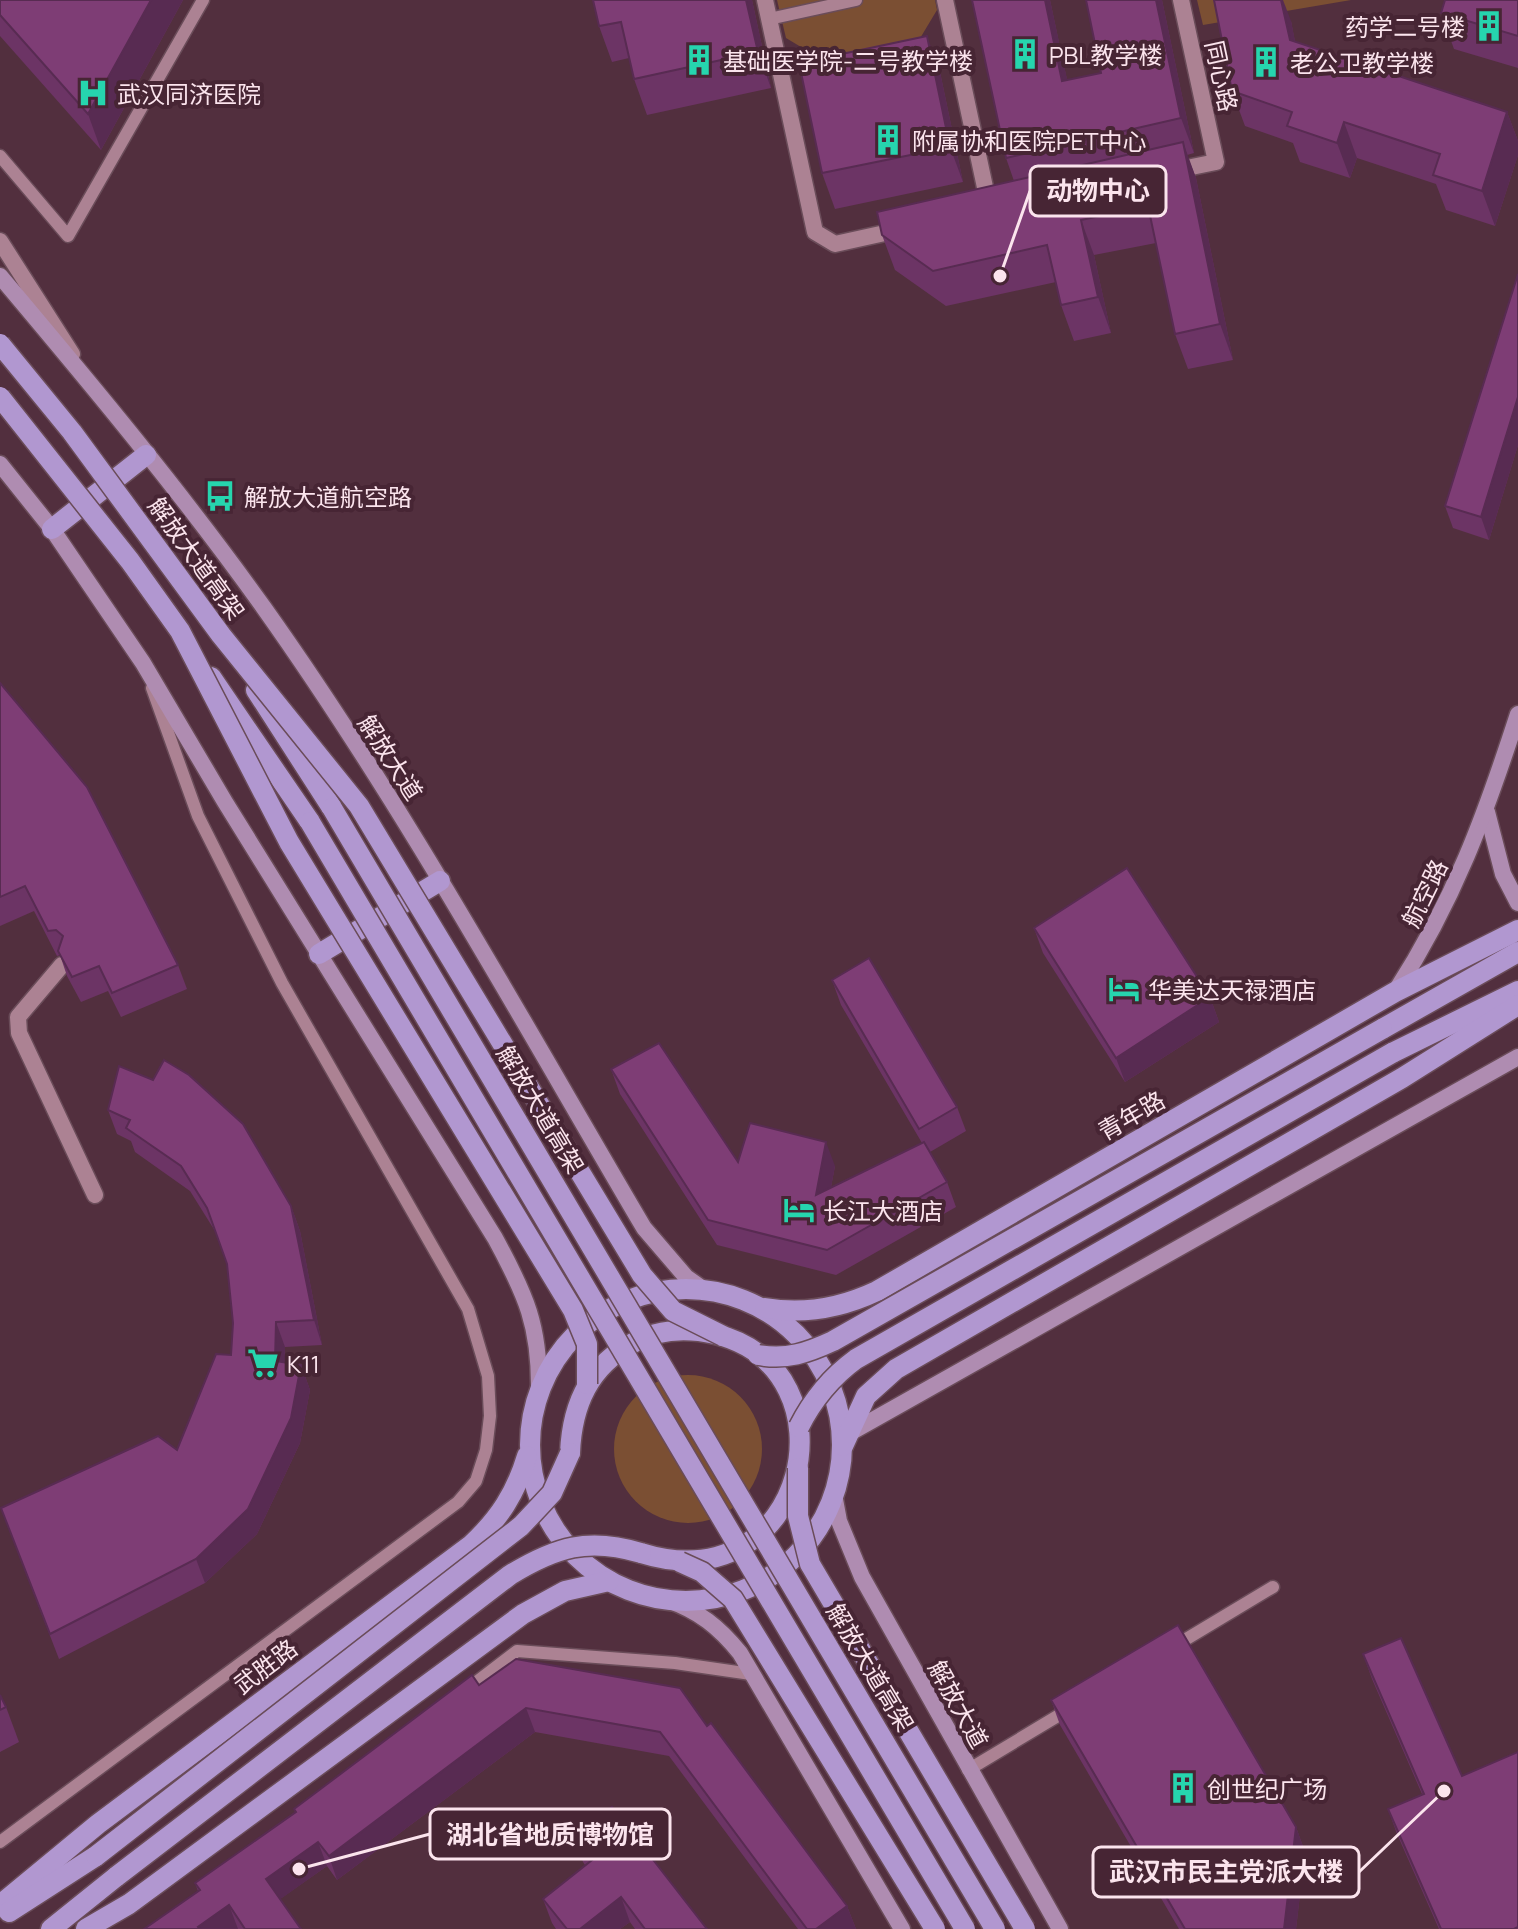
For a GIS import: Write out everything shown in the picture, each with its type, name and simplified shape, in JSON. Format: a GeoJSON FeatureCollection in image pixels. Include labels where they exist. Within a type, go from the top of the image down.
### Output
{"type":"FeatureCollection","features":[{"type":"Feature","properties":{"kind":"main road","name":"解放大道"},"geometry":{"type":"LineString","coordinates":[[0,276],[95,389],[263,607],[379,780],[644,1228],[686,1277],[703,1289]]}},
{"type":"Feature","properties":{"kind":"main road","name":"解放大道高架"},"geometry":{"type":"LineString","coordinates":[[0,344],[72,432],[221,635],[332,808],[995,1929]]}},
{"type":"Feature","properties":{"kind":"main road"},"geometry":{"type":"LineString","coordinates":[[0,397],[130,561],[310,822],[965,1929]]}},
{"type":"Feature","properties":{"kind":"main road"},"geometry":{"type":"LineString","coordinates":[[52,529],[146,455]]}},
{"type":"Feature","properties":{"kind":"main road"},"geometry":{"type":"LineString","coordinates":[[0,464],[52,529],[143,663],[495,1238],[526,1296],[537,1343],[539,1392],[530,1445],[533,1475],[554,1528],[571,1551],[609,1581],[692,1609],[711,1621],[735,1646],[902,1929]]}},
{"type":"Feature","properties":{"kind":"main road"},"geometry":{"type":"LineString","coordinates":[[180,631],[289,842],[573,1310],[587,1344],[587,1384]]}},
{"type":"Feature","properties":{"kind":"main road"},"geometry":{"type":"LineString","coordinates":[[221,635],[359,806],[642,1275],[673,1311],[758,1355],[779,1359],[833,1341],[1518,952]]}},
{"type":"Feature","properties":{"kind":"main road","name":"航空路"},"geometry":{"type":"LineString","coordinates":[[1395,992],[1432,936],[1487,810],[1518,714]]}},
{"type":"Feature","properties":{"kind":"main road"},"geometry":{"type":"LineString","coordinates":[[1487,810],[1503,874],[1518,903]]}},
{"type":"Feature","properties":{"kind":"main road"},"geometry":{"type":"LineString","coordinates":[[319,954],[440,881]]}},
{"type":"Feature","properties":{"kind":"main road","name":"青年路"},"geometry":{"type":"LineString","coordinates":[[761,1307],[808,1312],[857,1301],[1395,992],[1518,930]]}},
{"type":"Feature","properties":{"kind":"main road"},"geometry":{"type":"LineString","coordinates":[[799,1427],[819,1393],[837,1372],[856,1359],[1392,1053],[1518,991]]}},
{"type":"Feature","properties":{"kind":"main road"},"geometry":{"type":"LineString","coordinates":[[667,1600],[719,1597],[747,1589],[775,1574],[801,1550],[821,1522],[834,1494],[845,1441],[866,1396],[896,1369],[1402,1078],[1518,1005]]}},
{"type":"Feature","properties":{"kind":"main road"},"geometry":{"type":"LineString","coordinates":[[845,1441],[1518,1057]]}},
{"type":"Feature","properties":{"kind":"main road"},"geometry":{"type":"LineString","coordinates":[[539,1392],[565,1346],[607,1309],[656,1291],[703,1289],[761,1307],[784,1323],[809,1349],[828,1379],[845,1441]]}},
{"type":"Feature","properties":{"kind":"main road"},"geometry":{"type":"LineString","coordinates":[[0,1918],[96,1856],[540,1509],[563,1474],[576,1406],[587,1384],[617,1352],[636,1340],[679,1330],[723,1336]]}},
{"type":"Feature","properties":{"kind":"main road"},"geometry":{"type":"LineString","coordinates":[[758,1355],[784,1387],[799,1427],[798,1516],[810,1564],[1025,1929]]}},
{"type":"Feature","properties":{"kind":"main road","name":"武胜路"},"geometry":{"type":"LineString","coordinates":[[0,1905],[98,1824],[471,1545],[495,1523],[509,1501],[520,1479],[530,1445]]}},
{"type":"Feature","properties":{"kind":"main road"},"geometry":{"type":"LineString","coordinates":[[680,1562],[726,1554],[766,1529],[792,1490],[798,1468]]}},
{"type":"Feature","properties":{"kind":"main road","name":"解放大道"},"geometry":{"type":"LineString","coordinates":[[834,1494],[839,1521],[862,1577],[1060,1929]]}},
{"type":"Feature","properties":{"kind":"main road"},"geometry":{"type":"LineString","coordinates":[[51,1929],[529,1564],[576,1545],[595,1544],[611,1544],[680,1562],[702,1572],[733,1599],[935,1929]]}},
{"type":"Feature","properties":{"kind":"main road"},"geometry":{"type":"LineString","coordinates":[[86,1929],[129,1904],[523,1614],[565,1591],[609,1581]]}},
{"type":"Feature","properties":{"kind":"street"},"geometry":{"type":"LineString","coordinates":[[765,0],[815,232],[835,244],[928,224]]}},
{"type":"Feature","properties":{"kind":"street"},"geometry":{"type":"LineString","coordinates":[[945,0],[990,210]]}},
{"type":"Feature","properties":{"kind":"street","name":"同心路"},"geometry":{"type":"LineString","coordinates":[[1156,175],[1216,162],[1181,0]]}},
{"type":"Feature","properties":{"kind":"street"},"geometry":{"type":"LineString","coordinates":[[0,241],[95,389]]}},
{"type":"Feature","properties":{"kind":"street"},"geometry":{"type":"LineString","coordinates":[[62,965],[18,1017],[19,1033],[95,1195]]}},
{"type":"Feature","properties":{"kind":"lane"},"geometry":{"type":"LineString","coordinates":[[0,156],[68,236],[203,0]]}},
{"type":"Feature","properties":{"kind":"lane"},"geometry":{"type":"LineString","coordinates":[[769,19],[856,0]]}},
{"type":"Feature","properties":{"kind":"lane"},"geometry":{"type":"LineString","coordinates":[[0,1842],[458,1502],[476,1481],[488,1439],[488,1376],[468,1309],[282,983],[219,858],[198,816],[143,663]]}},
{"type":"Feature","properties":{"kind":"lane"},"geometry":{"type":"LineString","coordinates":[[1167,1651],[1273,1587]]}},
{"type":"Feature","properties":{"kind":"lane"},"geometry":{"type":"LineString","coordinates":[[454,1699],[517,1651],[675,1663],[751,1674]]}},
{"type":"Feature","properties":{"kind":"lane"},"geometry":{"type":"LineString","coordinates":[[968,1770],[1087,1698]]}},
{"type":"Feature","properties":{"kind":"shaded area"},"geometry":{"type":"Polygon","coordinates":[[[777,0],[935,0],[937,10],[907,60],[846,74],[786,38],[777,0]]]}},
{"type":"Feature","properties":{"kind":"shaded area"},"geometry":{"type":"Polygon","coordinates":[[[1197,0],[1351,0],[1203,25],[1197,0]]]}},
{"type":"Feature","properties":{"kind":"shaded area"},"geometry":{"type":"Polygon","coordinates":[[[688,1375],[716,1381],[740,1397],[756,1421],[762,1449],[756,1477],[740,1501],[716,1517],[688,1523],[660,1517],[636,1501],[620,1477],[614,1449],[620,1421],[636,1397],[660,1381],[688,1375]]]}},
{"type":"Feature","properties":{"kind":"building"},"geometry":{"type":"Polygon","coordinates":[[[0,0],[151,0],[88,114],[0,15],[0,0]]]}},
{"type":"Feature","properties":{"kind":"building","name":"基础医学院-二号教学楼"},"geometry":{"type":"Polygon","coordinates":[[[593,0],[746,0],[758,52],[634,79],[621,22],[599,26],[593,0]]]}},
{"type":"Feature","properties":{"kind":"building"},"geometry":{"type":"Polygon","coordinates":[[[972,0],[1045,0],[1062,81],[1101,73],[1086,0],[1156,0],[1181,118],[1006,158],[972,0]]]}},
{"type":"Feature","properties":{"kind":"building"},"geometry":{"type":"Polygon","coordinates":[[[1214,0],[1281,0],[1290,40],[1507,112],[1482,191],[1433,175],[1440,154],[1344,122],[1337,143],[1287,126],[1292,112],[1232,91],[1214,0]]]}},
{"type":"Feature","properties":{"kind":"building"},"geometry":{"type":"Polygon","coordinates":[[[1445,0],[1518,0],[1518,36],[1441,13],[1445,0]]]}},
{"type":"Feature","properties":{"kind":"building","name":"附属协和医院PET中心"},"geometry":{"type":"Polygon","coordinates":[[[927,36],[950,147],[822,173],[799,63],[927,36]]]}},
{"type":"Feature","properties":{"kind":"building"},"geometry":{"type":"Polygon","coordinates":[[[1183,142],[1220,324],[1175,334],[1148,206],[1081,220],[1098,297],[1061,305],[1047,245],[933,271],[882,235],[877,212],[1183,142]]]}},
{"type":"Feature","properties":{"kind":"building"},"geometry":{"type":"Polygon","coordinates":[[[1518,274],[1518,397],[1481,517],[1445,506],[1518,274]]]}},
{"type":"Feature","properties":{"kind":"building"},"geometry":{"type":"Polygon","coordinates":[[[0,683],[87,787],[178,965],[112,993],[99,966],[72,977],[58,951],[63,936],[56,930],[48,931],[25,886],[0,897],[0,683]]]}},
{"type":"Feature","properties":{"kind":"building"},"geometry":{"type":"Polygon","coordinates":[[[1127,868],[1210,997],[1116,1058],[1034,928],[1127,868]]]}},
{"type":"Feature","properties":{"kind":"building"},"geometry":{"type":"Polygon","coordinates":[[[869,958],[957,1107],[919,1129],[832,980],[869,958]]]}},
{"type":"Feature","properties":{"kind":"building"},"geometry":{"type":"Polygon","coordinates":[[[659,1043],[738,1162],[750,1123],[826,1142],[816,1195],[924,1142],[947,1182],[827,1250],[708,1220],[611,1069],[659,1043]]]}},
{"type":"Feature","properties":{"kind":"building","name":"K11"},"geometry":{"type":"Polygon","coordinates":[[[164,1060],[189,1075],[243,1124],[291,1206],[314,1320],[276,1322],[275,1361],[301,1365],[291,1418],[248,1509],[196,1559],[50,1634],[1,1508],[158,1436],[177,1450],[216,1354],[231,1355],[233,1323],[227,1264],[207,1208],[181,1166],[126,1128],[130,1120],[108,1110],[119,1066],[153,1080],[164,1060]]]}},
{"type":"Feature","properties":{"kind":"building","name":"创世纪广场"},"geometry":{"type":"Polygon","coordinates":[[[1178,1625],[1296,1827],[1284,1929],[1185,1929],[1051,1700],[1178,1625]]]}},
{"type":"Feature","properties":{"kind":"building"},"geometry":{"type":"Polygon","coordinates":[[[1401,1638],[1462,1776],[1518,1752],[1518,1927],[1514,1929],[1441,1929],[1388,1809],[1424,1794],[1363,1654],[1401,1638]]]}},
{"type":"Feature","properties":{"kind":"building"},"geometry":{"type":"Polygon","coordinates":[[[516,1659],[680,1688],[707,1726],[711,1723],[847,1906],[816,1929],[807,1929],[660,1732],[526,1708],[329,1856],[318,1842],[266,1879],[301,1929],[245,1929],[229,1905],[198,1927],[200,1929],[144,1929],[200,1890],[195,1883],[296,1812],[294,1809],[472,1675],[479,1685],[516,1659]]]}},
{"type":"Feature","properties":{"kind":"building"},"geometry":{"type":"Polygon","coordinates":[[[0,1695],[6,1707],[0,1710],[0,1695]]]}},
{"type":"Feature","properties":{"kind":"building"},"geometry":{"type":"Polygon","coordinates":[[[612,1807],[707,1929],[645,1929],[621,1897],[580,1929],[567,1929],[543,1899],[592,1860],[574,1837],[612,1807]]]}},
{"type":"Feature","properties":{"kind":"place","name":"药学二号楼"},"geometry":{"type":"Point","coordinates":[1489,26]}},
{"type":"Feature","properties":{"kind":"place","name":"PBL教学楼"},"geometry":{"type":"Point","coordinates":[1025,54]}},
{"type":"Feature","properties":{"kind":"place","name":"基础医学院-二号教学楼"},"geometry":{"type":"Point","coordinates":[699,60]}},
{"type":"Feature","properties":{"kind":"place","name":"老公卫教学楼"},"geometry":{"type":"Point","coordinates":[1266,62]}},
{"type":"Feature","properties":{"kind":"place","name":"武汉同济医院"},"geometry":{"type":"Point","coordinates":[93,93]}},
{"type":"Feature","properties":{"kind":"place","name":"附属协和医院PET中心"},"geometry":{"type":"Point","coordinates":[888,140]}},
{"type":"Feature","properties":{"kind":"place","name":"动物中心"},"geometry":{"type":"Point","coordinates":[1000,276]}},
{"type":"Feature","properties":{"kind":"place","name":"解放大道航空路"},"geometry":{"type":"Point","coordinates":[220,496]}},
{"type":"Feature","properties":{"kind":"place","name":"华美达天禄酒店"},"geometry":{"type":"Point","coordinates":[1124,989]}},
{"type":"Feature","properties":{"kind":"place","name":"长江大酒店"},"geometry":{"type":"Point","coordinates":[799,1210]}},
{"type":"Feature","properties":{"kind":"place","name":"K11"},"geometry":{"type":"Point","coordinates":[263,1363]}},
{"type":"Feature","properties":{"kind":"place","name":"创世纪广场"},"geometry":{"type":"Point","coordinates":[1183,1788]}},
{"type":"Feature","properties":{"kind":"place","name":"武汉市民主党派大楼"},"geometry":{"type":"Point","coordinates":[1444,1791]}},
{"type":"Feature","properties":{"kind":"place","name":"湖北省地质博物馆"},"geometry":{"type":"Point","coordinates":[299,1869]}}]}
